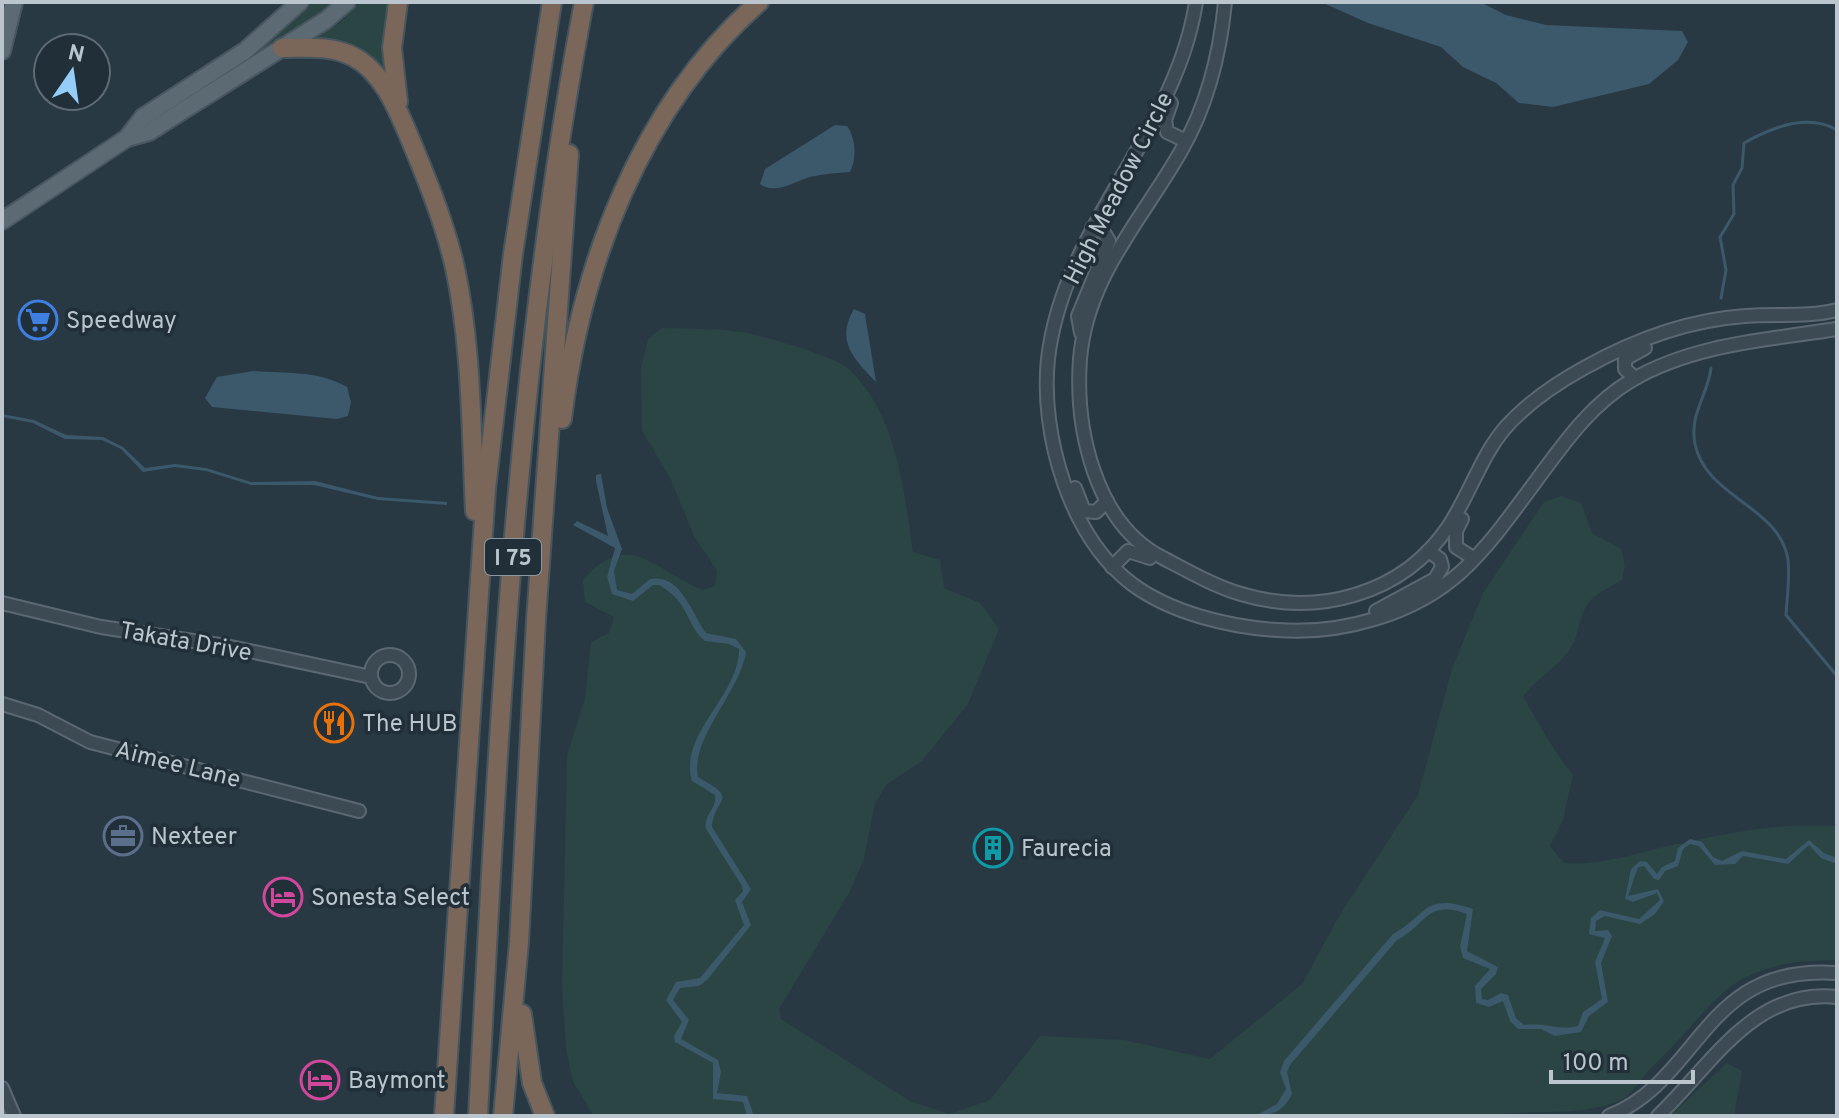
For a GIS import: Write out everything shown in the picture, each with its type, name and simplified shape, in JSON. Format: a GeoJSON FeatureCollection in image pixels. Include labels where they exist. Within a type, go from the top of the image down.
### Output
{"type":"FeatureCollection","features":[{"type":"Feature","properties":{"kind":"highway"},"geometry":{"type":"LineString","coordinates":[[398,2],[392,60],[403,122]]}},
{"type":"Feature","properties":{"kind":"highway","name":"I 75"},"geometry":{"type":"LineString","coordinates":[[444,1116],[478,578],[513,254],[552,2]]}},
{"type":"Feature","properties":{"kind":"highway","name":"I 75"},"geometry":{"type":"LineString","coordinates":[[478,1116],[524,413],[541,259],[584,2]]}},
{"type":"Feature","properties":{"kind":"highway"},"geometry":{"type":"LineString","coordinates":[[536,620],[565,390],[584,299],[615,206],[661,121],[707,54],[724,33],[759,2]]}},
{"type":"Feature","properties":{"kind":"highway"},"geometry":{"type":"LineString","coordinates":[[503,1116],[519,942],[536,620],[578,35]]}},
{"type":"Feature","properties":{"kind":"highway"},"geometry":{"type":"LineString","coordinates":[[282,48],[324,48],[354,57],[380,80],[403,122],[435,201],[458,285],[467,350],[478,578]]}},
{"type":"Feature","properties":{"kind":"highway"},"geometry":{"type":"LineString","coordinates":[[519,942],[523,1036],[532,1083],[545,1116]]}},
{"type":"Feature","properties":{"kind":"highway"},"geometry":{"type":"LineString","coordinates":[[436,1116],[445,1082]]}},
{"type":"Feature","properties":{"kind":"main road"},"geometry":{"type":"LineString","coordinates":[[2,51],[14,2]]}},
{"type":"Feature","properties":{"kind":"main road"},"geometry":{"type":"LineString","coordinates":[[127,138],[143,117],[245,51],[300,2]]}},
{"type":"Feature","properties":{"kind":"main road"},"geometry":{"type":"LineString","coordinates":[[2,221],[127,138],[149,132],[282,48],[326,20],[347,2]]}},
{"type":"Feature","properties":{"kind":"street","name":"High Meadow Circle"},"geometry":{"type":"LineString","coordinates":[[1196,2],[1190,37],[1160,110],[1092,228],[1066,287],[1051,340],[1048,380],[1051,422],[1074,513],[1093,545],[1112,567],[1138,589],[1177,608],[1245,626],[1319,630],[1365,621],[1416,602],[1454,577],[1500,530],[1583,420],[1635,378],[1703,351],[1837,329]]}},
{"type":"Feature","properties":{"kind":"street","name":"High Meadow Circle"},"geometry":{"type":"LineString","coordinates":[[1225,2],[1221,40],[1208,93],[1186,141],[1101,278],[1082,340],[1082,407],[1094,472],[1107,501],[1133,535],[1159,556],[1236,593],[1295,604],[1337,600],[1379,586],[1428,551],[1448,527],[1504,430],[1550,388],[1589,365],[1664,332],[1726,317],[1812,315],[1837,310]]}},
{"type":"Feature","properties":{"kind":"street"},"geometry":{"type":"LineString","coordinates":[[1186,141],[1172,137],[1165,120],[1193,50],[1190,37]]}},
{"type":"Feature","properties":{"kind":"street"},"geometry":{"type":"LineString","coordinates":[[1082,340],[1078,316],[1109,241],[1104,233],[1092,228]]}},
{"type":"Feature","properties":{"kind":"street"},"geometry":{"type":"LineString","coordinates":[[1635,378],[1625,369],[1625,359],[1632,353],[1726,317]]}},
{"type":"Feature","properties":{"kind":"street"},"geometry":{"type":"LineString","coordinates":[[1051,422],[1061,436],[1084,511],[1096,512],[1107,501]]}},
{"type":"Feature","properties":{"kind":"street"},"geometry":{"type":"LineString","coordinates":[[1473,558],[1456,547],[1456,531],[1492,465],[1504,430]]}},
{"type":"Feature","properties":{"kind":"street"},"geometry":{"type":"LineString","coordinates":[[1112,567],[1123,553],[1133,551],[1214,593],[1236,593]]}},
{"type":"Feature","properties":{"kind":"street"},"geometry":{"type":"LineString","coordinates":[[1365,621],[1375,611],[1435,579],[1442,567],[1440,559],[1428,551]]}},
{"type":"Feature","properties":{"kind":"street","name":"Takata Drive"},"geometry":{"type":"LineString","coordinates":[[2,603],[101,627],[226,646],[371,677]]}},
{"type":"Feature","properties":{"kind":"street","name":"Aimee Lane"},"geometry":{"type":"LineString","coordinates":[[2,704],[38,715],[90,742],[359,811]]}},
{"type":"Feature","properties":{"kind":"street"},"geometry":{"type":"LineString","coordinates":[[1609,1116],[1632,1106],[1646,1094],[1709,1024],[1742,994],[1796,974],[1837,973]]}},
{"type":"Feature","properties":{"kind":"street"},"geometry":{"type":"LineString","coordinates":[[1658,1116],[1753,1018],[1792,999],[1837,997]]}},
{"type":"Feature","properties":{"kind":"street"},"geometry":{"type":"LineString","coordinates":[[2,1088],[14,1116]]}},
{"type":"Feature","properties":{"kind":"green space"},"geometry":{"type":"Polygon","coordinates":[[[310,2],[337,2],[146,127],[155,117],[261,47],[310,2]]]}},
{"type":"Feature","properties":{"kind":"green space"},"geometry":{"type":"Polygon","coordinates":[[[360,2],[391,2],[387,73],[383,75],[313,40],[342,21],[360,2]]]}},
{"type":"Feature","properties":{"kind":"green space"},"geometry":{"type":"Polygon","coordinates":[[[662,328],[752,334],[815,352],[850,370],[878,409],[896,455],[913,552],[940,560],[944,588],[980,603],[999,629],[968,704],[922,761],[887,784],[875,803],[864,859],[849,893],[779,1009],[781,1019],[910,1101],[950,1114],[990,1100],[1040,1036],[1124,1040],[1210,1059],[1303,983],[1339,916],[1418,795],[1452,669],[1483,593],[1544,502],[1561,496],[1581,503],[1592,533],[1621,549],[1625,565],[1622,580],[1597,595],[1586,607],[1568,652],[1523,696],[1573,775],[1563,820],[1550,846],[1564,863],[1592,863],[1713,836],[1796,826],[1837,826],[1837,960],[1799,962],[1747,976],[1711,1004],[1625,1097],[1606,1106],[1589,1109],[1487,1116],[594,1116],[573,1082],[566,1049],[562,985],[567,756],[585,698],[591,642],[609,633],[614,617],[585,602],[583,580],[600,564],[615,556],[629,555],[643,558],[703,590],[715,586],[717,571],[694,536],[671,480],[642,430],[641,368],[648,339],[662,328]]]}},
{"type":"Feature","properties":{"kind":"green space"},"geometry":{"type":"Polygon","coordinates":[[[1727,1063],[1742,1071],[1734,1116],[1670,1116],[1727,1063]]]}},
{"type":"Feature","properties":{"kind":"water"},"geometry":{"type":"Polygon","coordinates":[[[1321,2],[1480,2],[1506,15],[1546,25],[1682,31],[1688,42],[1678,60],[1649,84],[1553,107],[1519,103],[1496,83],[1463,67],[1441,47],[1368,23],[1321,2]]]}},
{"type":"Feature","properties":{"kind":"water"},"geometry":{"type":"Polygon","coordinates":[[[835,125],[847,126],[854,143],[850,172],[810,177],[779,188],[760,184],[765,169],[835,125]]]}},
{"type":"Feature","properties":{"kind":"water"},"geometry":{"type":"Polygon","coordinates":[[[854,309],[865,314],[876,382],[854,357],[847,340],[846,331],[854,309]]]}},
{"type":"Feature","properties":{"kind":"water"},"geometry":{"type":"Polygon","coordinates":[[[253,371],[301,374],[324,378],[347,387],[351,402],[348,416],[337,419],[212,407],[205,398],[217,377],[253,371]]]}},
{"type":"Feature","properties":{"kind":"water"},"geometry":{"type":"Polygon","coordinates":[[[2,414],[34,420],[66,435],[103,437],[123,447],[145,468],[175,464],[206,468],[251,482],[315,481],[378,497],[447,502],[447,505],[378,500],[314,485],[251,485],[206,471],[175,467],[143,472],[121,449],[102,440],[65,439],[33,423],[2,417],[2,414]]]}},
{"type":"Feature","properties":{"kind":"water"},"geometry":{"type":"Polygon","coordinates":[[[601,474],[607,508],[622,549],[614,571],[617,590],[632,594],[650,579],[670,582],[678,588],[706,633],[736,639],[746,652],[735,683],[701,747],[698,777],[722,795],[712,827],[751,889],[742,902],[751,925],[707,980],[699,986],[680,988],[673,1000],[689,1020],[681,1039],[718,1060],[721,1072],[717,1093],[747,1096],[754,1116],[747,1116],[743,1102],[713,1099],[713,1063],[675,1042],[674,1036],[682,1022],[666,1000],[676,982],[700,978],[744,925],[735,900],[743,891],[742,886],[706,829],[715,795],[692,781],[690,764],[701,731],[737,666],[739,649],[729,644],[705,641],[677,599],[659,585],[653,585],[633,601],[612,594],[607,577],[615,548],[573,525],[577,521],[608,536],[596,481],[596,475],[601,474]]]}},
{"type":"Feature","properties":{"kind":"water"},"geometry":{"type":"Polygon","coordinates":[[[1690,839],[1702,842],[1713,857],[1722,861],[1742,851],[1786,859],[1809,840],[1824,853],[1837,858],[1837,864],[1821,858],[1809,845],[1788,864],[1743,856],[1735,864],[1715,865],[1699,846],[1690,844],[1683,849],[1678,866],[1665,871],[1659,880],[1654,879],[1644,866],[1638,867],[1628,896],[1658,889],[1664,901],[1655,914],[1640,924],[1605,916],[1596,921],[1595,931],[1608,930],[1612,936],[1601,963],[1608,1002],[1589,1016],[1581,1032],[1555,1036],[1541,1029],[1518,1029],[1510,1021],[1503,1001],[1489,1007],[1476,1003],[1475,986],[1490,969],[1463,958],[1460,946],[1467,914],[1453,910],[1435,912],[1397,940],[1290,1065],[1287,1072],[1292,1094],[1286,1104],[1267,1115],[1255,1116],[1277,1104],[1286,1089],[1280,1072],[1284,1061],[1393,934],[1435,904],[1457,904],[1473,909],[1467,951],[1498,967],[1496,974],[1481,989],[1482,999],[1488,1000],[1501,993],[1508,995],[1516,1018],[1524,1025],[1578,1026],[1583,1012],[1602,999],[1595,962],[1605,938],[1589,934],[1591,918],[1600,910],[1639,919],[1660,900],[1657,893],[1633,902],[1625,899],[1631,869],[1640,861],[1647,862],[1657,874],[1662,867],[1675,861],[1678,848],[1690,839]]]}},
{"type":"Feature","properties":{"kind":"waterway"},"geometry":{"type":"LineString","coordinates":[[1721,298],[1726,270],[1720,237],[1734,214],[1733,185],[1742,168],[1744,143],[1778,127],[1802,122],[1826,125],[1837,130]]}},
{"type":"Feature","properties":{"kind":"waterway"},"geometry":{"type":"LineString","coordinates":[[1711,368],[1694,433],[1702,462],[1713,477],[1772,527],[1782,542],[1789,567],[1786,615],[1837,676]]}},
{"type":"Feature","properties":{"kind":"place","name":"Speedway"},"geometry":{"type":"Point","coordinates":[38,320]}},
{"type":"Feature","properties":{"kind":"place","name":"The HUB"},"geometry":{"type":"Point","coordinates":[334,723]}},
{"type":"Feature","properties":{"kind":"place","name":"Nexteer"},"geometry":{"type":"Point","coordinates":[123,836]}},
{"type":"Feature","properties":{"kind":"place","name":"Faurecia"},"geometry":{"type":"Point","coordinates":[993,848]}},
{"type":"Feature","properties":{"kind":"place","name":"Sonesta Select"},"geometry":{"type":"Point","coordinates":[283,897]}},
{"type":"Feature","properties":{"kind":"place","name":"Baymont"},"geometry":{"type":"Point","coordinates":[320,1080]}}]}
